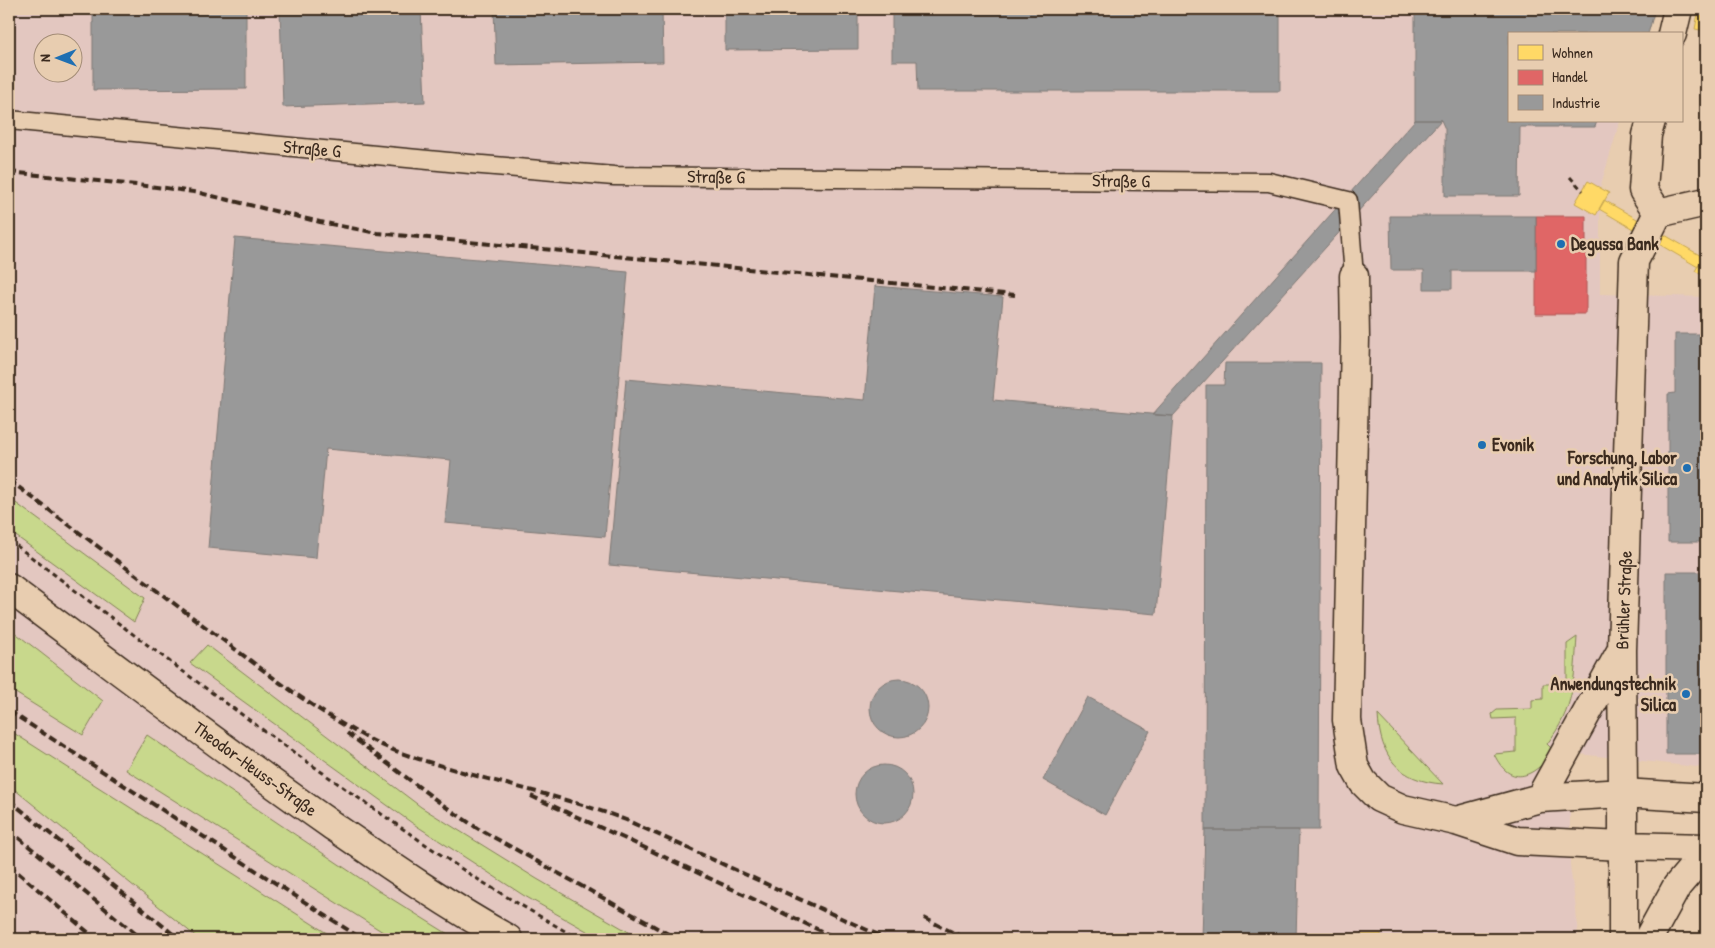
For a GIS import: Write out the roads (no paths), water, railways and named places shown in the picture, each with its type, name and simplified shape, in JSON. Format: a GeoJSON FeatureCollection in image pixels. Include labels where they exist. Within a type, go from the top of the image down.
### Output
{"type":"FeatureCollection","features":[{"type":"Feature","properties":{"kind":"street"},"geometry":{"type":"LineString","coordinates":[[1672,32],[1678,9]]}},
{"type":"Feature","properties":{"kind":"street"},"geometry":{"type":"LineString","coordinates":[[1651,122],[1643,190],[1658,213],[1706,202]]}},
{"type":"Feature","properties":{"kind":"street","name":"Brühler Straße"},"geometry":{"type":"LineString","coordinates":[[1623,939],[1622,650],[1634,261],[1658,213]]}},
{"type":"Feature","properties":{"kind":"street"},"geometry":{"type":"LineString","coordinates":[[1354,276],[1356,338],[1346,720],[1354,766],[1363,782],[1379,798],[1403,809],[1456,821],[1517,841],[1706,850]]}},
{"type":"Feature","properties":{"kind":"street","name":"Theodor-Heuss-Straße"},"geometry":{"type":"LineString","coordinates":[[9,588],[256,772],[369,850],[483,925],[508,939]]}},
{"type":"Feature","properties":{"kind":"street"},"geometry":{"type":"LineString","coordinates":[[1540,798],[1622,650]]}},
{"type":"Feature","properties":{"kind":"street"},"geometry":{"type":"LineString","coordinates":[[1456,821],[1540,798],[1623,793],[1706,798]]}},
{"type":"Feature","properties":{"kind":"street"},"geometry":{"type":"LineString","coordinates":[[1648,939],[1677,886],[1706,850]]}},
{"type":"Feature","properties":{"kind":"lane","name":"Straße G"},"geometry":{"type":"LineString","coordinates":[[9,120],[460,164],[614,176],[1269,182],[1348,201],[1354,276]]}},
{"type":"Feature","properties":{"kind":"railway"},"geometry":{"type":"LineString","coordinates":[[9,172],[200,193],[320,222],[377,233],[1015,295]]}},
{"type":"Feature","properties":{"kind":"railway"},"geometry":{"type":"LineString","coordinates":[[9,480],[279,682],[358,733],[386,747],[426,761],[566,800],[626,820],[887,939]]}},
{"type":"Feature","properties":{"kind":"railway"},"geometry":{"type":"LineString","coordinates":[[9,711],[362,939]]}},
{"type":"Feature","properties":{"kind":"railway"},"geometry":{"type":"LineString","coordinates":[[347,733],[477,828],[677,939]]}},
{"type":"Feature","properties":{"kind":"railway"},"geometry":{"type":"LineString","coordinates":[[531,796],[838,939]]}},
{"type":"Feature","properties":{"kind":"railway"},"geometry":{"type":"LineString","coordinates":[[9,800],[179,939]]}},
{"type":"Feature","properties":{"kind":"railway"},"geometry":{"type":"LineString","coordinates":[[9,830],[142,939]]}},
{"type":"Feature","properties":{"kind":"railway"},"geometry":{"type":"LineString","coordinates":[[9,865],[96,939]]}},
{"type":"Feature","properties":{"kind":"railway"},"geometry":{"type":"LineString","coordinates":[[924,918],[966,939]]}},
{"type":"Feature","properties":{"kind":"place","name":"Degussa Bank"},"geometry":{"type":"Point","coordinates":[1561,244]}},
{"type":"Feature","properties":{"kind":"place","name":"Evonik"},"geometry":{"type":"Point","coordinates":[1482,445]}},
{"type":"Feature","properties":{"kind":"place","name":"Forschung, Labor und Analytik Silica"},"geometry":{"type":"Point","coordinates":[1687,468]}},
{"type":"Feature","properties":{"kind":"place","name":"Anwendungstechnik Silica"},"geometry":{"type":"Point","coordinates":[1686,694]}}]}
